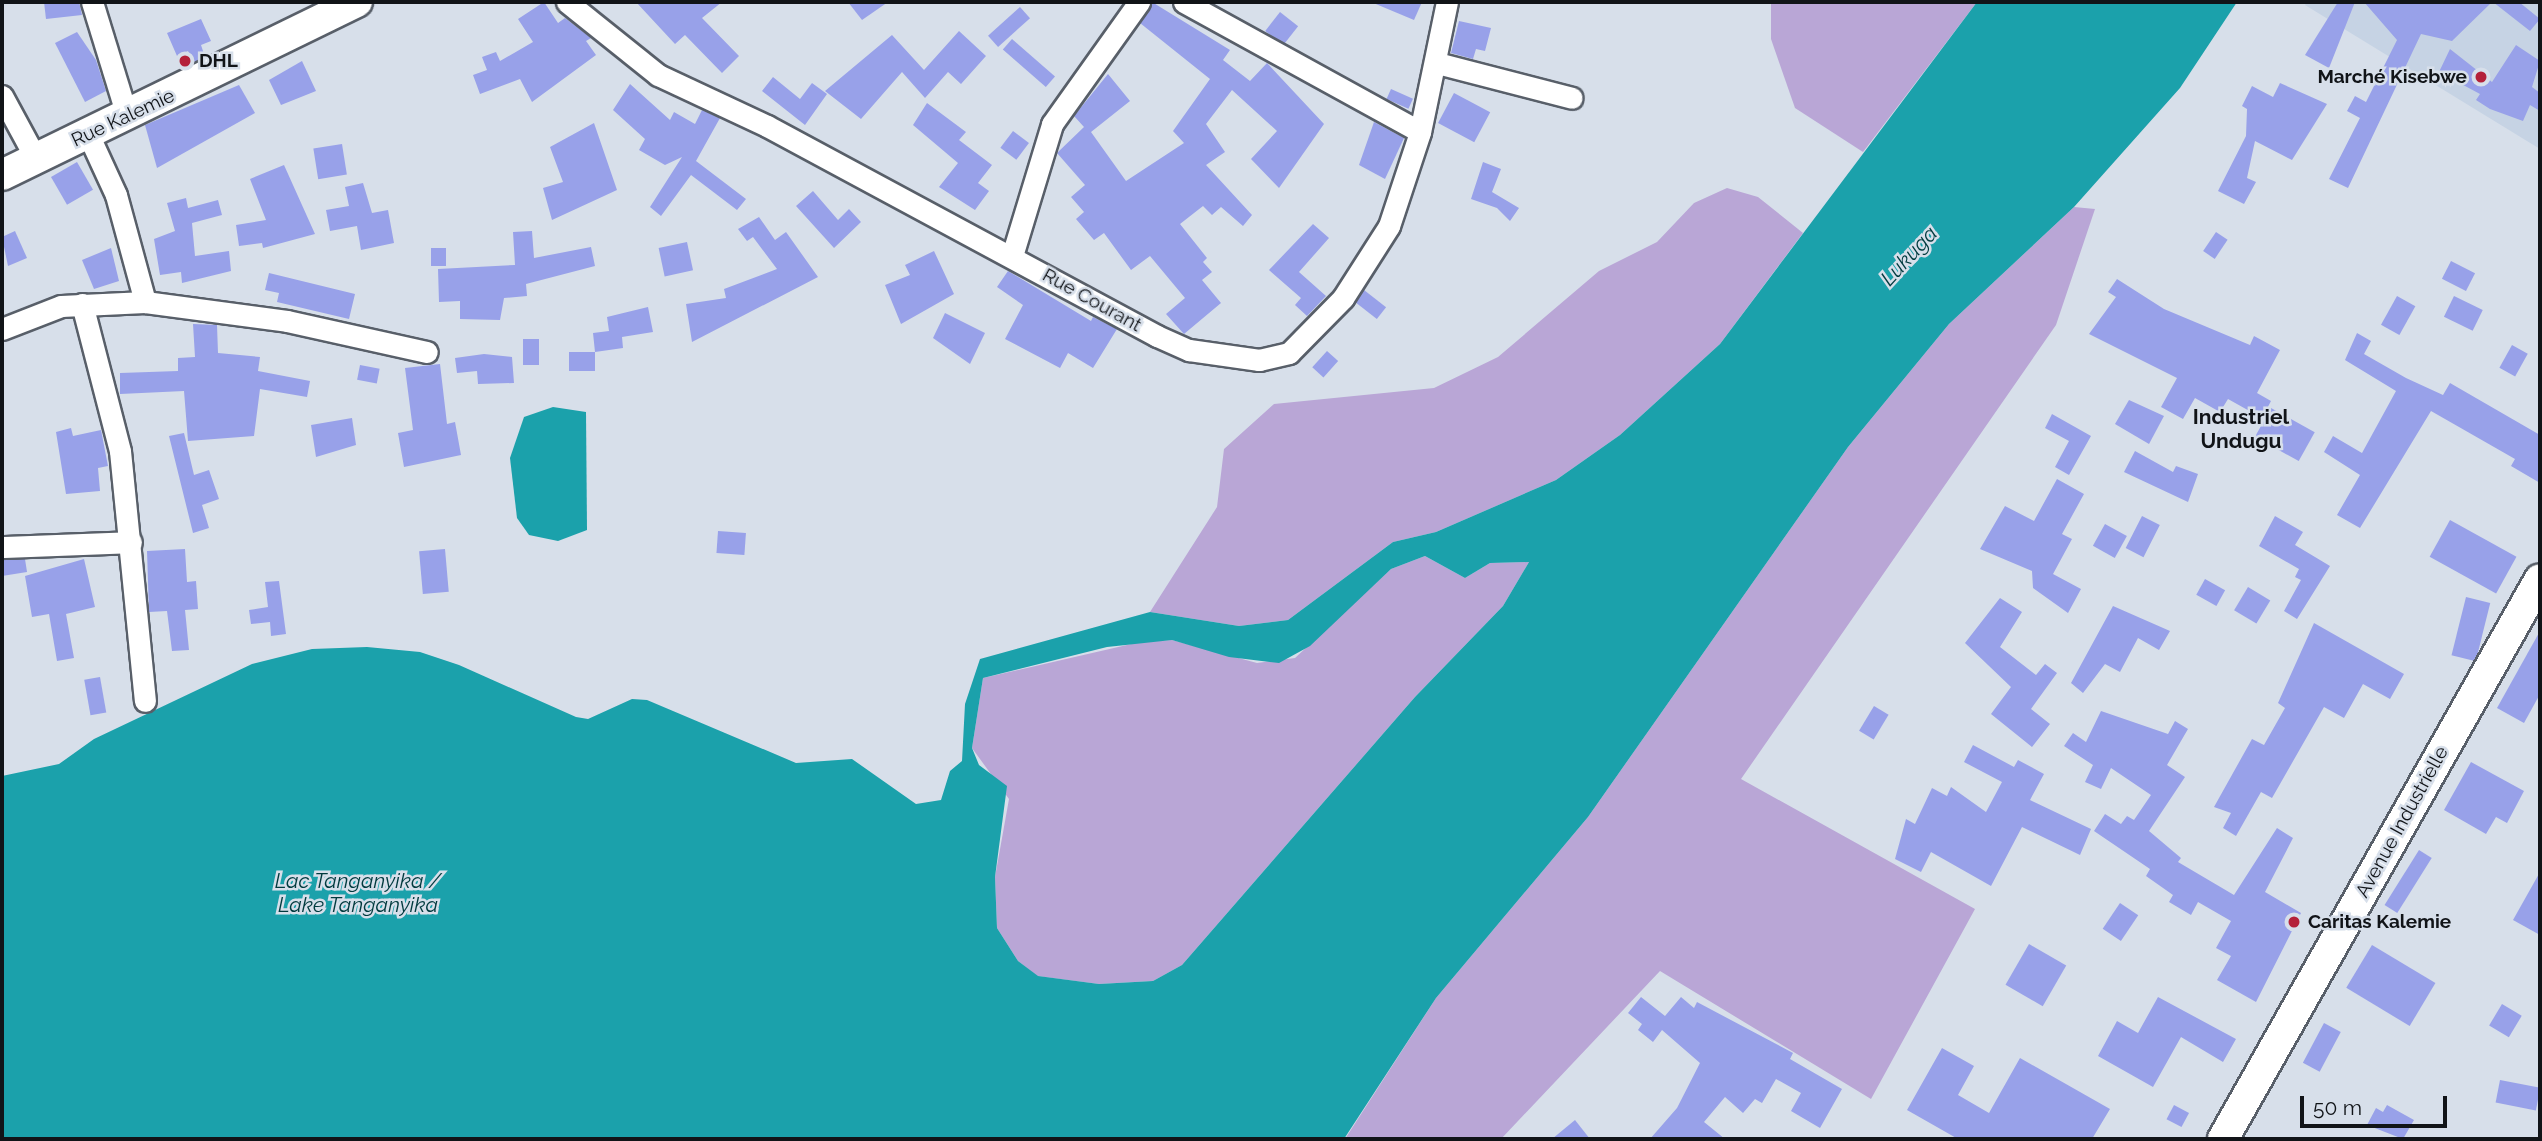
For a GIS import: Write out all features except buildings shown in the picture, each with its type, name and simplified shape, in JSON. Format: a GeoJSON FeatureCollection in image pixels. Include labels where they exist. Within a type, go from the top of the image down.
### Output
{"type":"FeatureCollection","features":[{"type":"Feature","properties":{"kind":"street"},"geometry":{"type":"LineString","coordinates":[[92,2],[127,116]]}},
{"type":"Feature","properties":{"kind":"street","name":"Rue Kalemie"},"geometry":{"type":"LineString","coordinates":[[2,175],[357,2]]}},
{"type":"Feature","properties":{"kind":"street","name":"Rue Courant"},"geometry":{"type":"LineString","coordinates":[[567,2],[657,75],[1012,256],[1189,350],[1259,360],[1289,353],[1343,298],[1389,226],[1420,132],[1437,63],[1447,2]]}},
{"type":"Feature","properties":{"kind":"street"},"geometry":{"type":"LineString","coordinates":[[1012,256],[1052,124],[1139,2]]}},
{"type":"Feature","properties":{"kind":"street"},"geometry":{"type":"LineString","coordinates":[[1184,2],[1420,132]]}},
{"type":"Feature","properties":{"kind":"street"},"geometry":{"type":"LineString","coordinates":[[1437,63],[1572,98]]}},
{"type":"Feature","properties":{"kind":"street"},"geometry":{"type":"LineString","coordinates":[[2,96],[36,159]]}},
{"type":"Feature","properties":{"kind":"street"},"geometry":{"type":"LineString","coordinates":[[89,134],[116,195],[145,302]]}},
{"type":"Feature","properties":{"kind":"street"},"geometry":{"type":"LineString","coordinates":[[2,328],[82,304],[145,302],[287,321],[427,352]]}},
{"type":"Feature","properties":{"kind":"street"},"geometry":{"type":"LineString","coordinates":[[82,304],[120,451],[145,701]]}},
{"type":"Feature","properties":{"kind":"street"},"geometry":{"type":"LineString","coordinates":[[2,547],[131,542]]}},
{"type":"Feature","properties":{"kind":"street","name":"Avenue Industrielle"},"geometry":{"type":"LineString","coordinates":[[2223,1139],[2540,579]]}},
{"type":"Feature","properties":{"kind":"shaded area"},"geometry":{"type":"Polygon","coordinates":[[[1771,2],[1977,2],[1863,152],[1795,108],[1771,39],[1771,2]]]}},
{"type":"Feature","properties":{"kind":"shaded area","name":"Marché Kisebwe"},"geometry":{"type":"Polygon","coordinates":[[[2307,2],[2540,2],[2540,149],[2305,5],[2307,2]]]}},
{"type":"Feature","properties":{"kind":"shaded area"},"geometry":{"type":"Polygon","coordinates":[[[1727,188],[1758,197],[1803,233],[1720,344],[1620,435],[1556,480],[1436,532],[1393,542],[1288,620],[1239,626],[1150,612],[1217,507],[1224,449],[1274,404],[1434,388],[1498,357],[1599,271],[1657,242],[1694,203],[1727,188]]]}},
{"type":"Feature","properties":{"kind":"shaded area"},"geometry":{"type":"Polygon","coordinates":[[[2074,207],[2095,209],[2056,325],[1741,779],[1975,909],[1871,1099],[1660,971],[1501,1139],[1345,1139],[1436,998],[1588,817],[1848,447],[1949,324],[2074,207]]]}},
{"type":"Feature","properties":{"kind":"shaded area"},"geometry":{"type":"Polygon","coordinates":[[[1425,556],[1465,578],[1490,563],[1529,562],[1503,606],[1415,697],[1182,965],[1153,981],[1099,984],[1037,976],[1018,961],[997,928],[995,877],[1009,799],[972,748],[983,678],[1140,642],[1172,640],[1257,663],[1295,658],[1391,569],[1425,556]]]}},
{"type":"Feature","properties":{"kind":"water","name":"Lac Tanganyika / Lake Tanganyika"},"geometry":{"type":"Polygon","coordinates":[[[1977,2],[2237,2],[2180,88],[2074,207],[1949,324],[1848,447],[1588,817],[1436,998],[1344,1139],[2,1139],[2,776],[59,764],[94,739],[252,664],[312,649],[367,647],[420,652],[459,665],[576,717],[588,719],[632,699],[647,700],[796,763],[852,759],[916,804],[941,800],[950,771],[962,761],[965,704],[980,659],[1150,612],[1239,626],[1288,620],[1393,542],[1436,532],[1556,480],[1620,435],[1720,344],[1977,2]],[[1425,556],[1391,569],[1310,646],[1279,663],[1229,657],[1172,640],[1107,647],[983,678],[972,748],[979,765],[1007,786],[995,877],[997,928],[1018,961],[1038,976],[1099,984],[1153,981],[1182,965],[1415,697],[1503,606],[1529,562],[1490,563],[1465,578],[1425,556]]]}},
{"type":"Feature","properties":{"kind":"water"},"geometry":{"type":"Polygon","coordinates":[[[553,407],[586,412],[587,530],[558,541],[529,535],[517,518],[510,458],[524,417],[553,407]]]}},
{"type":"Feature","properties":{"kind":"place","name":"DHL"},"geometry":{"type":"Point","coordinates":[185,61]}},
{"type":"Feature","properties":{"kind":"place","name":"Marché Kisebwe"},"geometry":{"type":"Point","coordinates":[2481,77]}},
{"type":"Feature","properties":{"kind":"place","name":"Caritas Kalemie"},"geometry":{"type":"Point","coordinates":[2294,922]}},
{"type":"Feature","properties":{"kind":"district","name":"Industriel Undugu"},"geometry":{"type":"Point","coordinates":[2241,429]}},
{"type":"Feature","properties":{"kind":"water label","name":"Lukuga"},"geometry":{"type":"Point","coordinates":[1909,256]}}]}
